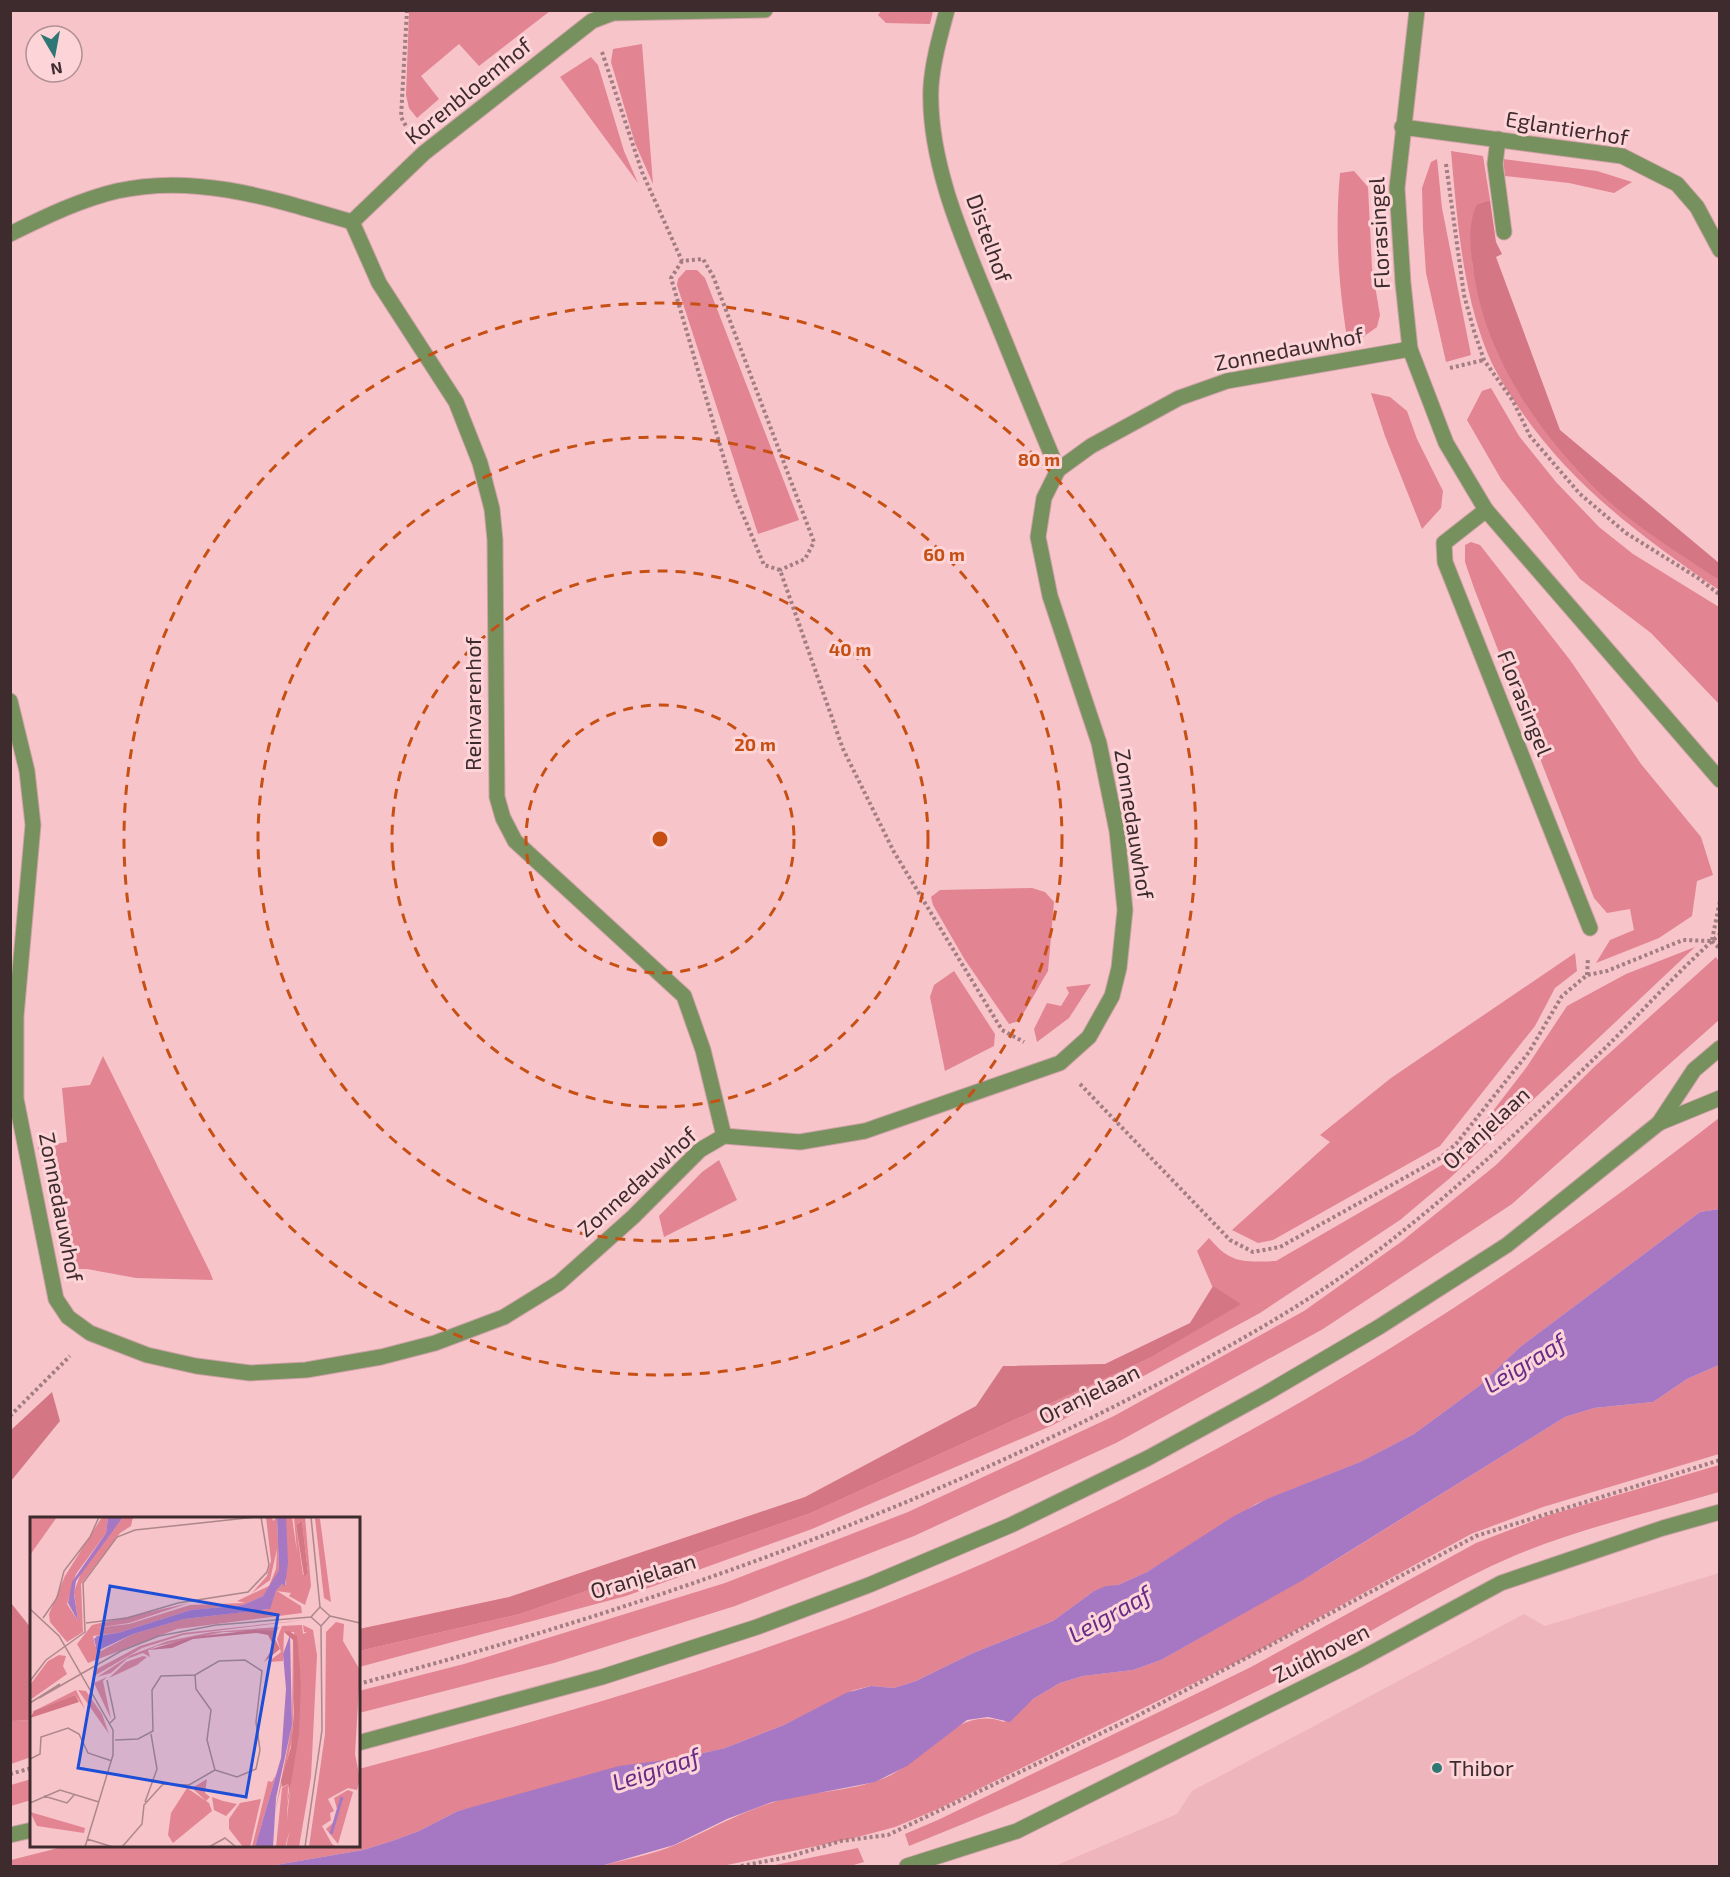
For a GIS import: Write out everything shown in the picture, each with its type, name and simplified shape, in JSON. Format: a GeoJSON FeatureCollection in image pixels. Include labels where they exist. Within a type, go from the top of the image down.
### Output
{"type":"FeatureCollection","features":[{"type":"Feature","properties":{"kind":"street","name":"Korenbloemhof"},"geometry":{"type":"LineString","coordinates":[[352,222],[424,153],[592,21],[614,13],[765,10]]}},
{"type":"Feature","properties":{"kind":"street","name":"Distelhof"},"geometry":{"type":"LineString","coordinates":[[947,10],[936,49],[931,88],[933,127],[942,173],[962,236],[1058,470]]}},
{"type":"Feature","properties":{"kind":"street","name":"Florasingel"},"geometry":{"type":"LineString","coordinates":[[1418,10],[1402,127],[1397,188],[1402,283],[1410,349],[1446,443],[1486,510],[1719,780]]}},
{"type":"Feature","properties":{"kind":"street","name":"Eglantierhof"},"geometry":{"type":"LineString","coordinates":[[1402,127],[1622,156],[1656,171],[1677,184],[1696,207],[1719,250]]}},
{"type":"Feature","properties":{"kind":"street"},"geometry":{"type":"LineString","coordinates":[[1498,139],[1495,164],[1504,232]]}},
{"type":"Feature","properties":{"kind":"street"},"geometry":{"type":"LineString","coordinates":[[10,234],[61,209],[118,191],[167,185],[220,189],[269,198],[352,222]]}},
{"type":"Feature","properties":{"kind":"street","name":"Reinvarenhof"},"geometry":{"type":"LineString","coordinates":[[352,222],[379,283],[456,402],[480,463],[492,509],[495,540],[494,754],[497,797],[503,818],[515,841],[684,996],[703,1050],[723,1136]]}},
{"type":"Feature","properties":{"kind":"street","name":"Zonnedauwhof"},"geometry":{"type":"LineString","coordinates":[[10,701],[27,771],[33,825],[16,1016],[16,1099],[56,1299],[68,1317],[90,1333],[147,1355],[196,1366],[250,1373],[306,1370],[381,1357],[435,1343],[504,1317],[559,1283],[633,1217],[700,1150],[723,1136],[800,1142],[865,1131],[1060,1063],[1089,1037],[1112,996],[1119,968],[1125,910],[1117,831],[1099,743],[1050,596],[1038,537],[1044,498],[1058,470],[1090,446],[1170,403],[1227,381],[1410,349]]}},
{"type":"Feature","properties":{"kind":"street","name":"Florasingel"},"geometry":{"type":"LineString","coordinates":[[1486,510],[1444,543],[1445,562],[1590,928]]}},
{"type":"Feature","properties":{"kind":"street"},"geometry":{"type":"LineString","coordinates":[[1659,1123],[1694,1070],[1719,1048]]}},
{"type":"Feature","properties":{"kind":"street"},"geometry":{"type":"LineString","coordinates":[[360,1742],[602,1677],[757,1627],[869,1585],[1011,1525],[1148,1458],[1265,1394],[1379,1327],[1507,1245],[1659,1123],[1719,1098]]}},
{"type":"Feature","properties":{"kind":"street","name":"Zuidhoven"},"geometry":{"type":"LineString","coordinates":[[907,1866],[952,1859],[1017,1831],[1357,1661],[1501,1583],[1663,1528],[1719,1512]]}},
{"type":"Feature","properties":{"kind":"street"},"geometry":{"type":"LineString","coordinates":[[10,1835],[30,1830]]}},
{"type":"Feature","properties":{"kind":"path"},"geometry":{"type":"LineString","coordinates":[[407,10],[401,117],[424,153]]}},
{"type":"Feature","properties":{"kind":"path"},"geometry":{"type":"LineString","coordinates":[[592,21],[642,172],[682,261]]}},
{"type":"Feature","properties":{"kind":"path"},"geometry":{"type":"LineString","coordinates":[[1448,133],[1446,172],[1457,252],[1464,295],[1484,360],[1513,401],[1530,436],[1580,495],[1626,533],[1698,578],[1719,596]]}},
{"type":"Feature","properties":{"kind":"path"},"geometry":{"type":"LineString","coordinates":[[703,259],[713,276],[814,542],[805,559],[780,570],[764,565],[734,493],[671,278],[682,261],[703,259]]}},
{"type":"Feature","properties":{"kind":"path"},"geometry":{"type":"LineString","coordinates":[[780,570],[843,749],[894,852],[1002,1030],[1060,1063],[1151,1161],[1230,1240],[1253,1252],[1280,1247],[1440,1158],[1456,1144],[1528,1052],[1562,996],[1587,975],[1607,971],[1683,940],[1712,941],[1719,949]]}},
{"type":"Feature","properties":{"kind":"path"},"geometry":{"type":"LineString","coordinates":[[1712,941],[1719,901]]}},
{"type":"Feature","properties":{"kind":"path","name":"Oranjelaan"},"geometry":{"type":"LineString","coordinates":[[360,1683],[457,1658],[704,1581],[958,1480],[1060,1434],[1158,1384],[1309,1298],[1375,1252],[1481,1164],[1601,1052],[1719,934]]}},
{"type":"Feature","properties":{"kind":"path"},"geometry":{"type":"LineString","coordinates":[[10,1416],[60,1368],[90,1333]]}},
{"type":"Feature","properties":{"kind":"path"},"geometry":{"type":"LineString","coordinates":[[741,1866],[788,1857],[841,1841],[888,1835],[1155,1707],[1476,1536],[1719,1460]]}},
{"type":"Feature","properties":{"kind":"path"},"geometry":{"type":"LineString","coordinates":[[10,1774],[30,1769]]}},
{"type":"Feature","properties":{"kind":"shaded area"},"geometry":{"type":"Polygon","coordinates":[[[409,10],[550,11],[479,66],[459,44],[421,76],[439,99],[417,118],[409,108],[406,95],[409,10]]]}},
{"type":"Feature","properties":{"kind":"shaded area"},"geometry":{"type":"Polygon","coordinates":[[[882,10],[933,11],[930,24],[886,23],[878,15],[882,10]]]}},
{"type":"Feature","properties":{"kind":"shaded area"},"geometry":{"type":"Polygon","coordinates":[[[642,44],[653,184],[635,143],[611,62],[613,49],[642,44]]]}},
{"type":"Feature","properties":{"kind":"shaded area"},"geometry":{"type":"Polygon","coordinates":[[[591,57],[598,65],[624,151],[638,183],[560,77],[591,57]]]}},
{"type":"Feature","properties":{"kind":"shaded area"},"geometry":{"type":"Polygon","coordinates":[[[1451,151],[1483,156],[1490,200],[1477,204],[1471,235],[1473,269],[1524,399],[1564,454],[1606,498],[1719,580],[1719,590],[1636,530],[1585,486],[1539,436],[1501,381],[1487,352],[1466,278],[1451,151]]]}},
{"type":"Feature","properties":{"kind":"shaded area"},"geometry":{"type":"Polygon","coordinates":[[[1437,159],[1442,208],[1471,355],[1446,362],[1426,273],[1423,228],[1422,188],[1431,162],[1437,159]]]}},
{"type":"Feature","properties":{"kind":"shaded area"},"geometry":{"type":"Polygon","coordinates":[[[1503,159],[1597,171],[1632,182],[1614,193],[1569,183],[1505,176],[1503,159]]]}},
{"type":"Feature","properties":{"kind":"shaded area"},"geometry":{"type":"Polygon","coordinates":[[[1354,171],[1368,187],[1372,268],[1380,315],[1377,327],[1363,337],[1347,338],[1338,256],[1338,194],[1340,173],[1354,171]]]}},
{"type":"Feature","properties":{"kind":"shaded area"},"geometry":{"type":"Polygon","coordinates":[[[1490,200],[1496,242],[1502,254],[1496,257],[1560,430],[1719,563],[1719,580],[1645,530],[1604,497],[1560,451],[1522,398],[1493,341],[1482,311],[1473,271],[1470,242],[1471,222],[1477,204],[1490,200]]]}},
{"type":"Feature","properties":{"kind":"shaded area"},"geometry":{"type":"Polygon","coordinates":[[[686,270],[697,270],[705,278],[799,520],[758,534],[677,285],[678,279],[686,270]]]}},
{"type":"Feature","properties":{"kind":"shaded area"},"geometry":{"type":"Polygon","coordinates":[[[1491,388],[1519,436],[1556,482],[1599,527],[1633,554],[1719,607],[1719,704],[1651,633],[1580,579],[1501,479],[1467,420],[1482,391],[1491,388]]]}},
{"type":"Feature","properties":{"kind":"shaded area"},"geometry":{"type":"Polygon","coordinates":[[[1371,393],[1390,397],[1407,411],[1417,439],[1443,491],[1441,508],[1422,529],[1385,436],[1371,393]]]}},
{"type":"Feature","properties":{"kind":"shaded area"},"geometry":{"type":"Polygon","coordinates":[[[1471,542],[1480,545],[1570,660],[1641,764],[1701,837],[1713,875],[1697,881],[1692,916],[1659,938],[1596,963],[1610,940],[1634,930],[1630,909],[1607,913],[1594,898],[1465,562],[1465,545],[1471,542]]]}},
{"type":"Feature","properties":{"kind":"shaded area"},"geometry":{"type":"Polygon","coordinates":[[[1032,888],[1045,892],[1054,902],[1048,971],[1019,1021],[1009,1024],[965,960],[933,905],[931,897],[940,890],[1032,888]]]}},
{"type":"Feature","properties":{"kind":"shaded area"},"geometry":{"type":"Polygon","coordinates":[[[1695,947],[1450,1178],[1400,1220],[1260,1313],[1053,1425],[812,1529],[626,1596],[360,1667],[360,1651],[520,1614],[811,1513],[1152,1357],[1240,1304],[1212,1286],[1197,1251],[1209,1238],[1224,1253],[1238,1260],[1276,1261],[1459,1155],[1526,1068],[1567,1006],[1626,974],[1695,947]]]}},
{"type":"Feature","properties":{"kind":"shaded area"},"geometry":{"type":"Polygon","coordinates":[[[1575,953],[1577,971],[1555,988],[1535,1026],[1440,1146],[1273,1240],[1258,1243],[1232,1230],[1330,1142],[1320,1135],[1391,1078],[1575,953]]]}},
{"type":"Feature","properties":{"kind":"shaded area"},"geometry":{"type":"Polygon","coordinates":[[[1716,957],[1719,962],[1719,1020],[1512,1204],[1323,1329],[1116,1443],[914,1536],[735,1606],[554,1663],[360,1713],[360,1691],[464,1664],[725,1583],[908,1512],[1114,1416],[1304,1311],[1401,1242],[1496,1165],[1594,1067],[1716,957]]]}},
{"type":"Feature","properties":{"kind":"shaded area"},"geometry":{"type":"Polygon","coordinates":[[[954,971],[995,1034],[994,1046],[945,1071],[930,997],[934,985],[954,971]]]}},
{"type":"Feature","properties":{"kind":"shaded area"},"geometry":{"type":"Polygon","coordinates":[[[1091,984],[1069,1018],[1037,1042],[1034,1029],[1047,1003],[1061,1006],[1069,993],[1066,987],[1091,984]]]}},
{"type":"Feature","properties":{"kind":"shaded area"},"geometry":{"type":"Polygon","coordinates":[[[103,1056],[213,1280],[136,1278],[87,1269],[69,1269],[38,1147],[67,1142],[62,1088],[90,1085],[103,1056]]]}},
{"type":"Feature","properties":{"kind":"shaded area"},"geometry":{"type":"Polygon","coordinates":[[[1719,1118],[1719,1209],[1700,1212],[1520,1347],[1479,1386],[1414,1434],[1360,1462],[1256,1504],[1147,1572],[1118,1585],[1094,1591],[1053,1621],[973,1653],[916,1681],[894,1688],[871,1686],[854,1690],[784,1725],[725,1748],[458,1811],[419,1831],[363,1850],[270,1866],[11,1866],[11,1860],[62,1847],[360,1847],[360,1769],[596,1703],[752,1653],[906,1596],[1080,1519],[1272,1419],[1365,1364],[1546,1246],[1719,1118]]]}},
{"type":"Feature","properties":{"kind":"shaded area"},"geometry":{"type":"Polygon","coordinates":[[[719,1160],[737,1200],[664,1237],[659,1216],[702,1172],[719,1160]]]}},
{"type":"Feature","properties":{"kind":"shaded area"},"geometry":{"type":"Polygon","coordinates":[[[1213,1286],[1241,1304],[1152,1357],[811,1513],[520,1614],[360,1651],[360,1629],[509,1597],[805,1497],[976,1406],[1003,1366],[1105,1364],[1190,1323],[1213,1286]]]}},
{"type":"Feature","properties":{"kind":"shaded area"},"geometry":{"type":"Polygon","coordinates":[[[1719,1365],[1719,1454],[1543,1507],[1471,1534],[1247,1657],[938,1809],[895,1827],[850,1839],[722,1866],[601,1866],[666,1848],[771,1803],[877,1781],[905,1767],[944,1735],[972,1720],[987,1719],[1004,1722],[1033,1699],[1060,1683],[1083,1676],[1133,1670],[1161,1660],[1321,1569],[1565,1417],[1594,1408],[1653,1402],[1687,1379],[1719,1365]]]}},
{"type":"Feature","properties":{"kind":"shaded area"},"geometry":{"type":"Polygon","coordinates":[[[52,1392],[60,1421],[11,1481],[11,1430],[52,1392]]]}},
{"type":"Feature","properties":{"kind":"shaded area"},"geometry":{"type":"Polygon","coordinates":[[[1719,1465],[1719,1492],[1591,1528],[1516,1555],[1466,1579],[1320,1659],[1219,1710],[1065,1781],[909,1846],[905,1834],[1251,1667],[1476,1543],[1546,1516],[1719,1465]]]}},
{"type":"Feature","properties":{"kind":"shaded area"},"geometry":{"type":"Polygon","coordinates":[[[1719,1573],[1719,1866],[1055,1866],[1177,1814],[1192,1791],[1524,1614],[1545,1626],[1719,1573]]]}},
{"type":"Feature","properties":{"kind":"shaded area"},"geometry":{"type":"Polygon","coordinates":[[[11,1603],[30,1627],[30,1720],[11,1721],[11,1603]]]}},
{"type":"Feature","properties":{"kind":"shaded area"},"geometry":{"type":"Polygon","coordinates":[[[30,1720],[30,1757],[11,1764],[11,1721],[30,1720]]]}},
{"type":"Feature","properties":{"kind":"shaded area"},"geometry":{"type":"Polygon","coordinates":[[[30,1779],[30,1800],[11,1806],[11,1785],[30,1779]]]}},
{"type":"Feature","properties":{"kind":"shaded area"},"geometry":{"type":"Polygon","coordinates":[[[858,1848],[864,1862],[850,1866],[770,1866],[858,1848]]]}},
{"type":"Feature","properties":{"kind":"water","name":"Leigraaf"},"geometry":{"type":"Polygon","coordinates":[[[1719,1209],[1719,1365],[1687,1379],[1653,1402],[1594,1408],[1565,1417],[1303,1580],[1161,1660],[1133,1670],[1083,1676],[1060,1683],[1033,1699],[1010,1722],[988,1717],[967,1720],[907,1766],[875,1782],[772,1802],[727,1819],[674,1845],[601,1866],[270,1866],[363,1850],[419,1831],[458,1811],[619,1766],[682,1758],[725,1748],[784,1725],[846,1693],[871,1686],[894,1688],[916,1681],[973,1653],[1053,1621],[1094,1591],[1106,1586],[1118,1585],[1147,1572],[1234,1516],[1267,1499],[1360,1462],[1414,1434],[1479,1386],[1520,1347],[1700,1212],[1719,1209]]]}},
{"type":"Feature","properties":{"kind":"place","name":"Thibor"},"geometry":{"type":"Point","coordinates":[1437,1768]}}]}
